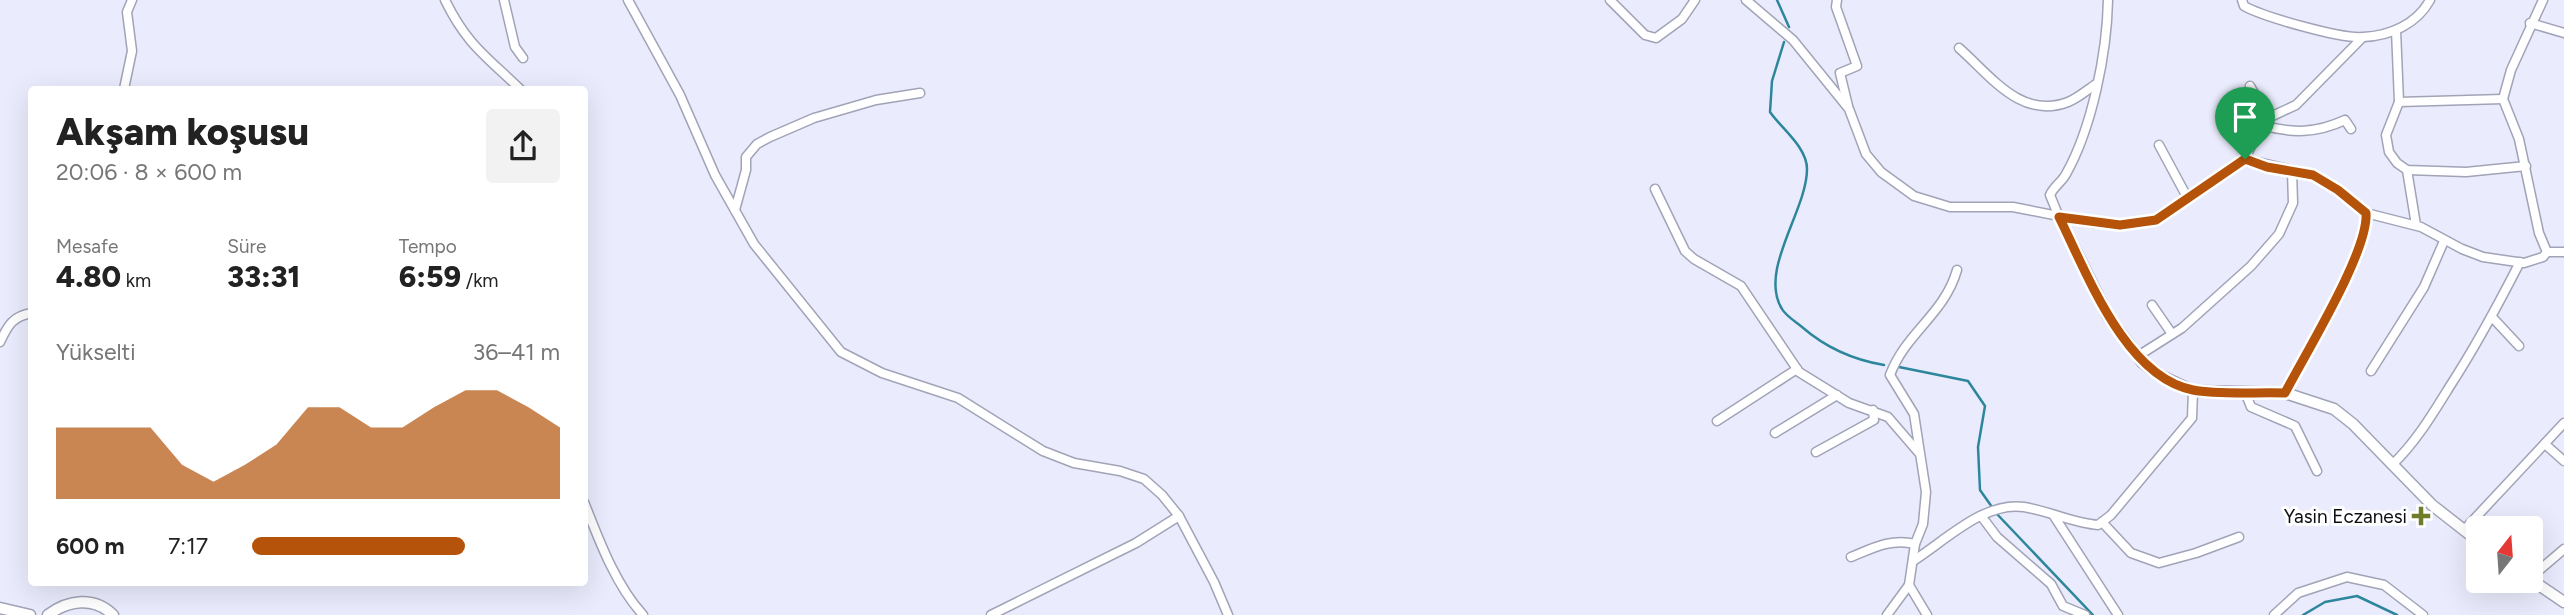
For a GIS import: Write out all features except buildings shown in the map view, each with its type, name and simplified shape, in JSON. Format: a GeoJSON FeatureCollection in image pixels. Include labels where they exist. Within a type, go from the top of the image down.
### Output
{"type":"FeatureCollection","features":[{"type":"Feature","properties":{"kind":"street"},"geometry":{"type":"LineString","coordinates":[[125,86],[132,51],[127,12],[132,0]]}},
{"type":"Feature","properties":{"kind":"street"},"geometry":{"type":"LineString","coordinates":[[445,0],[459,28],[478,52],[517,86]]}},
{"type":"Feature","properties":{"kind":"street"},"geometry":{"type":"LineString","coordinates":[[504,0],[512,37],[523,58]]}},
{"type":"Feature","properties":{"kind":"street"},"geometry":{"type":"LineString","coordinates":[[628,0],[680,95],[715,175],[754,244],[841,352],[883,373],[958,398],[1043,451],[1074,463],[1120,471],[1144,479],[1179,516],[1228,615]]}},
{"type":"Feature","properties":{"kind":"street"},"geometry":{"type":"LineString","coordinates":[[1610,0],[1645,35],[1656,38],[1682,19],[1695,0]]}},
{"type":"Feature","properties":{"kind":"street"},"geometry":{"type":"LineString","coordinates":[[1746,0],[1793,40],[1849,109]]}},
{"type":"Feature","properties":{"kind":"street"},"geometry":{"type":"LineString","coordinates":[[1837,0],[1836,7],[1857,66],[1840,73],[1849,109],[1866,154],[1881,172],[1914,197],[1950,206],[2013,207],[2059,217],[2120,225],[2156,220],[2245,159],[2265,122],[2296,105],[2362,38]]}},
{"type":"Feature","properties":{"kind":"street"},"geometry":{"type":"LineString","coordinates":[[2108,0],[2108,32],[2096,95],[2065,177],[2056,183],[2050,195],[2108,316],[2138,356],[2159,375],[2193,390],[2285,393],[2334,410],[2353,424],[2432,505],[2464,530],[2564,423]]}},
{"type":"Feature","properties":{"kind":"street"},"geometry":{"type":"LineString","coordinates":[[2242,0],[2244,6],[2251,10],[2283,21],[2362,38],[2396,30],[2416,20],[2430,0]]}},
{"type":"Feature","properties":{"kind":"street"},"geometry":{"type":"LineString","coordinates":[[2543,0],[2530,23],[2511,70],[2503,99],[2526,166],[2539,233],[2547,252]]}},
{"type":"Feature","properties":{"kind":"street"},"geometry":{"type":"LineString","coordinates":[[2530,23],[2564,33]]}},
{"type":"Feature","properties":{"kind":"street"},"geometry":{"type":"LineString","coordinates":[[2396,30],[2399,102],[2386,135],[2389,152],[2407,170],[2416,225]]}},
{"type":"Feature","properties":{"kind":"street"},"geometry":{"type":"LineString","coordinates":[[1959,48],[2016,99],[2033,106],[2069,102],[2096,84]]}},
{"type":"Feature","properties":{"kind":"street"},"geometry":{"type":"LineString","coordinates":[[2250,86],[2265,122],[2293,132],[2321,131],[2345,120],[2351,129]]}},
{"type":"Feature","properties":{"kind":"street"},"geometry":{"type":"LineString","coordinates":[[735,210],[746,170],[746,157],[763,140],[814,118],[876,100],[920,93]]}},
{"type":"Feature","properties":{"kind":"street"},"geometry":{"type":"LineString","coordinates":[[2399,102],[2503,99]]}},
{"type":"Feature","properties":{"kind":"street"},"geometry":{"type":"LineString","coordinates":[[2159,145],[2187,197]]}},
{"type":"Feature","properties":{"kind":"street"},"geometry":{"type":"LineString","coordinates":[[2245,159],[2323,179],[2366,213],[2416,225],[2444,241],[2483,257],[2520,262],[2543,257],[2547,252]]}},
{"type":"Feature","properties":{"kind":"street"},"geometry":{"type":"LineString","coordinates":[[2407,170],[2466,172],[2526,166]]}},
{"type":"Feature","properties":{"kind":"street"},"geometry":{"type":"LineString","coordinates":[[2138,356],[2182,328],[2251,266],[2279,234],[2293,203],[2292,171]]}},
{"type":"Feature","properties":{"kind":"street"},"geometry":{"type":"LineString","coordinates":[[1655,189],[1685,251],[1741,286],[1797,369],[1849,403],[1888,417],[1919,453]]}},
{"type":"Feature","properties":{"kind":"street"},"geometry":{"type":"LineString","coordinates":[[2285,393],[2354,262],[2367,227],[2366,213]]}},
{"type":"Feature","properties":{"kind":"street"},"geometry":{"type":"LineString","coordinates":[[2371,371],[2424,287],[2444,241]]}},
{"type":"Feature","properties":{"kind":"street"},"geometry":{"type":"LineString","coordinates":[[2547,252],[2564,252]]}},
{"type":"Feature","properties":{"kind":"street"},"geometry":{"type":"LineString","coordinates":[[2392,465],[2413,444],[2492,317],[2520,262]]}},
{"type":"Feature","properties":{"kind":"street"},"geometry":{"type":"LineString","coordinates":[[1887,615],[1909,585],[1915,544],[1923,524],[1926,492],[1914,414],[1891,374],[1897,356],[1944,302],[1957,270]]}},
{"type":"Feature","properties":{"kind":"street"},"geometry":{"type":"LineString","coordinates":[[2152,306],[2172,334]]}},
{"type":"Feature","properties":{"kind":"street"},"geometry":{"type":"LineString","coordinates":[[0,342],[9,323],[18,315],[28,314]]}},
{"type":"Feature","properties":{"kind":"street"},"geometry":{"type":"LineString","coordinates":[[2492,317],[2519,346]]}},
{"type":"Feature","properties":{"kind":"street"},"geometry":{"type":"LineString","coordinates":[[1717,421],[1797,369]]}},
{"type":"Feature","properties":{"kind":"street"},"geometry":{"type":"LineString","coordinates":[[1913,561],[1985,515],[2011,506],[2027,507],[2098,525],[2111,515],[2192,418],[2193,390]]}},
{"type":"Feature","properties":{"kind":"street"},"geometry":{"type":"LineString","coordinates":[[2245,392],[2250,407],[2295,426],[2317,471]]}},
{"type":"Feature","properties":{"kind":"street"},"geometry":{"type":"LineString","coordinates":[[1775,433],[1837,395]]}},
{"type":"Feature","properties":{"kind":"street"},"geometry":{"type":"LineString","coordinates":[[1816,452],[1874,420],[1873,410]]}},
{"type":"Feature","properties":{"kind":"street"},"geometry":{"type":"LineString","coordinates":[[2546,445],[2564,461]]}},
{"type":"Feature","properties":{"kind":"street"},"geometry":{"type":"LineString","coordinates":[[588,511],[631,603],[643,615]]}},
{"type":"Feature","properties":{"kind":"street"},"geometry":{"type":"LineString","coordinates":[[1985,515],[1997,537],[2050,584],[2063,606],[2085,615]]}},
{"type":"Feature","properties":{"kind":"street"},"geometry":{"type":"LineString","coordinates":[[991,615],[1136,543],[1179,516]]}},
{"type":"Feature","properties":{"kind":"street"},"geometry":{"type":"LineString","coordinates":[[2054,516],[2118,615]]}},
{"type":"Feature","properties":{"kind":"street"},"geometry":{"type":"LineString","coordinates":[[2102,522],[2131,553],[2159,563],[2196,554],[2239,537]]}},
{"type":"Feature","properties":{"kind":"street"},"geometry":{"type":"LineString","coordinates":[[1851,557],[1891,542],[1915,544]]}},
{"type":"Feature","properties":{"kind":"street"},"geometry":{"type":"LineString","coordinates":[[2543,568],[2564,549]]}},
{"type":"Feature","properties":{"kind":"street"},"geometry":{"type":"LineString","coordinates":[[2274,615],[2298,593],[2347,578],[2384,585],[2423,615]]}},
{"type":"Feature","properties":{"kind":"street"},"geometry":{"type":"LineString","coordinates":[[1909,585],[1927,615]]}},
{"type":"Feature","properties":{"kind":"street"},"geometry":{"type":"LineString","coordinates":[[2543,588],[2564,602]]}},
{"type":"Feature","properties":{"kind":"street"},"geometry":{"type":"LineString","coordinates":[[38,615],[48,615],[62,605],[77,601],[93,603],[113,615]]}},
{"type":"Feature","properties":{"kind":"street"},"geometry":{"type":"LineString","coordinates":[[0,608],[30,615]]}},
{"type":"Feature","properties":{"kind":"waterway"},"geometry":{"type":"LineString","coordinates":[[1777,0],[1789,27]]}},
{"type":"Feature","properties":{"kind":"waterway"},"geometry":{"type":"LineString","coordinates":[[1784,42],[1772,81],[1770,112],[1803,153],[1807,169],[1800,203],[1779,259],[1776,294],[1786,314],[1820,341],[1851,356],[1884,365]]}},
{"type":"Feature","properties":{"kind":"waterway"},"geometry":{"type":"LineString","coordinates":[[1899,367],[1968,381],[1985,406],[1978,447],[1980,490],[1992,507]]}},
{"type":"Feature","properties":{"kind":"waterway"},"geometry":{"type":"LineString","coordinates":[[1996,513],[2093,615]]}},
{"type":"Feature","properties":{"kind":"waterway"},"geometry":{"type":"LineString","coordinates":[[2303,615],[2325,602],[2357,596],[2397,615]]}},
{"type":"Feature","properties":{"kind":"place","name":"Yasin Eczanesi"},"geometry":{"type":"Point","coordinates":[2421,516]}},
{"type":"Feature","properties":{"kind":"route"},"geometry":{"type":"LineString","coordinates":[[2245,159],[2267,167],[2323,179],[2366,213],[2367,227],[2354,262],[2285,393],[2193,390],[2159,375],[2142,362],[2108,316],[2059,217],[2120,225],[2156,220],[2245,159]]}}]}
